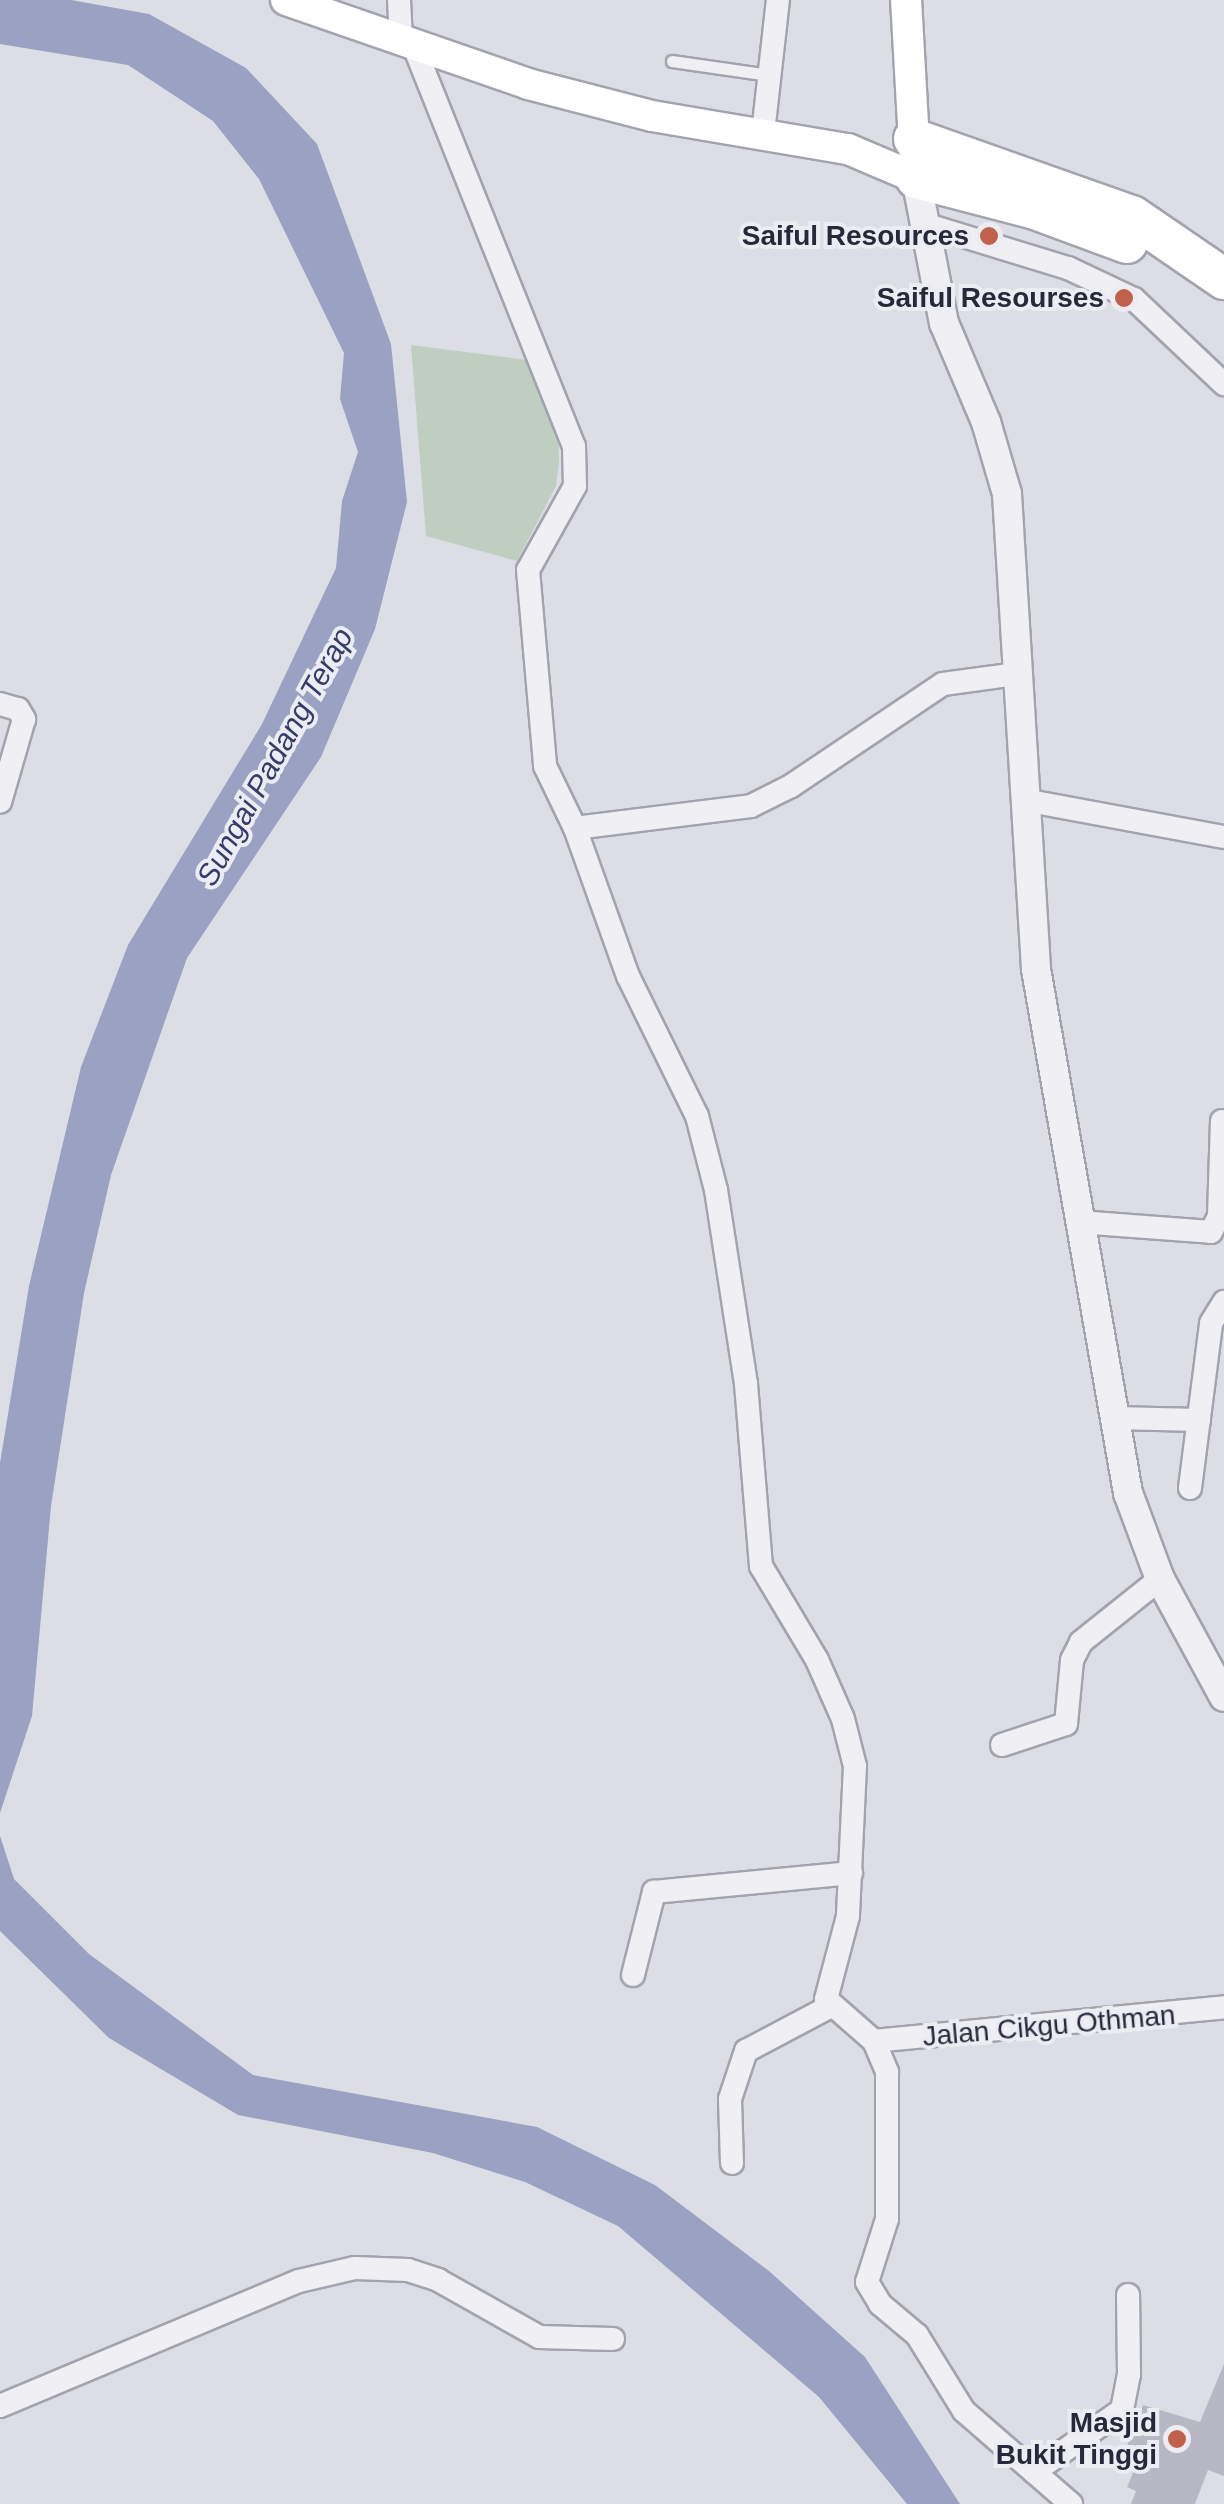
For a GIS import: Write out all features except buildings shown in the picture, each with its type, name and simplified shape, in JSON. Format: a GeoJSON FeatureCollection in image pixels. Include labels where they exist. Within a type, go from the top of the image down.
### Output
{"type":"FeatureCollection","features":[{"type":"Feature","properties":{"kind":"highway"},"geometry":{"type":"LineString","coordinates":[[915,158],[1132,216],[1224,279]]}},
{"type":"Feature","properties":{"kind":"highway"},"geometry":{"type":"LineString","coordinates":[[915,158],[1124,242],[1224,306]]}},
{"type":"Feature","properties":{"kind":"main road"},"geometry":{"type":"LineString","coordinates":[[286,0],[593,102],[915,158],[906,0]]}},
{"type":"Feature","properties":{"kind":"street"},"geometry":{"type":"LineString","coordinates":[[400,0],[407,42],[578,459],[576,486],[528,570],[545,766],[575,828],[628,976],[685,1083],[710,1164],[754,1446],[759,1553],[774,1597],[817,1660],[844,1718],[855,1766],[848,1916],[826,1992],[829,2006],[874,2041],[888,2072],[891,2108],[887,2220],[867,2272],[870,2294],[917,2335],[964,2411],[1071,2504]]}},
{"type":"Feature","properties":{"kind":"street"},"geometry":{"type":"LineString","coordinates":[[763,133],[778,0]]}},
{"type":"Feature","properties":{"kind":"street"},"geometry":{"type":"LineString","coordinates":[[915,158],[944,323],[1003,475],[1036,969],[1132,1510],[1160,1579],[1224,1696]]}},
{"type":"Feature","properties":{"kind":"street"},"geometry":{"type":"LineString","coordinates":[[924,224],[1068,268],[1134,299],[1224,384]]}},
{"type":"Feature","properties":{"kind":"street"},"geometry":{"type":"LineString","coordinates":[[575,828],[750,806],[792,786],[943,684],[1017,674]]}},
{"type":"Feature","properties":{"kind":"street"},"geometry":{"type":"LineString","coordinates":[[0,704],[18,709],[24,719],[0,802]]}},
{"type":"Feature","properties":{"kind":"street"},"geometry":{"type":"LineString","coordinates":[[1024,800],[1224,837]]}},
{"type":"Feature","properties":{"kind":"street"},"geometry":{"type":"LineString","coordinates":[[1079,1222],[1210,1232],[1219,1216],[1222,1121]]}},
{"type":"Feature","properties":{"kind":"street"},"geometry":{"type":"LineString","coordinates":[[1190,1488],[1211,1323],[1224,1302]]}},
{"type":"Feature","properties":{"kind":"street"},"geometry":{"type":"LineString","coordinates":[[1114,1418],[1199,1420]]}},
{"type":"Feature","properties":{"kind":"street"},"geometry":{"type":"LineString","coordinates":[[1002,1745],[1066,1724],[1070,1673],[1081,1642],[1160,1579]]}},
{"type":"Feature","properties":{"kind":"street"},"geometry":{"type":"LineString","coordinates":[[633,1975],[654,1892],[852,1873]]}},
{"type":"Feature","properties":{"kind":"street"},"geometry":{"type":"LineString","coordinates":[[732,2164],[730,2099],[746,2051],[829,2006]]}},
{"type":"Feature","properties":{"kind":"street","name":"Jalan Cikgu Othman"},"geometry":{"type":"LineString","coordinates":[[874,2041],[1224,2008]]}},
{"type":"Feature","properties":{"kind":"street"},"geometry":{"type":"LineString","coordinates":[[0,2406],[300,2280],[354,2268],[408,2270],[438,2280],[539,2337],[613,2339]]}},
{"type":"Feature","properties":{"kind":"street"},"geometry":{"type":"LineString","coordinates":[[1034,2472],[1122,2410],[1129,2374],[1128,2296]]}},
{"type":"Feature","properties":{"kind":"lane"},"geometry":{"type":"LineString","coordinates":[[672,61],[770,75]]}},
{"type":"Feature","properties":{"kind":"green space"},"geometry":{"type":"Polygon","coordinates":[[[411,345],[527,360],[558,435],[559,461],[556,486],[517,561],[426,536],[411,345]]]}},
{"type":"Feature","properties":{"kind":"water","name":"Sungai Padang Terap"},"geometry":{"type":"Polygon","coordinates":[[[0,0],[71,0],[149,14],[246,68],[317,144],[391,344],[407,502],[375,629],[321,757],[187,958],[111,1175],[84,1293],[51,1506],[32,1716],[0,1813],[0,1463],[29,1286],[81,1067],[128,945],[262,724],[336,568],[342,501],[358,452],[340,399],[344,353],[259,179],[213,121],[128,65],[0,44],[0,0]]]}},
{"type":"Feature","properties":{"kind":"water"},"geometry":{"type":"Polygon","coordinates":[[[0,1836],[14,1879],[89,1954],[253,2075],[537,2127],[655,2185],[769,2271],[865,2357],[960,2504],[907,2504],[819,2397],[618,2226],[525,2182],[433,2153],[238,2115],[109,2038],[0,1931],[0,1836]]]}},
{"type":"Feature","properties":{"kind":"place","name":"Saiful Resources"},"geometry":{"type":"Point","coordinates":[989,236]}},
{"type":"Feature","properties":{"kind":"place","name":"Saiful Resourses"},"geometry":{"type":"Point","coordinates":[1124,298]}},
{"type":"Feature","properties":{"kind":"place","name":"Masjid Bukit Tinggi"},"geometry":{"type":"Point","coordinates":[1177,2439]}}]}
